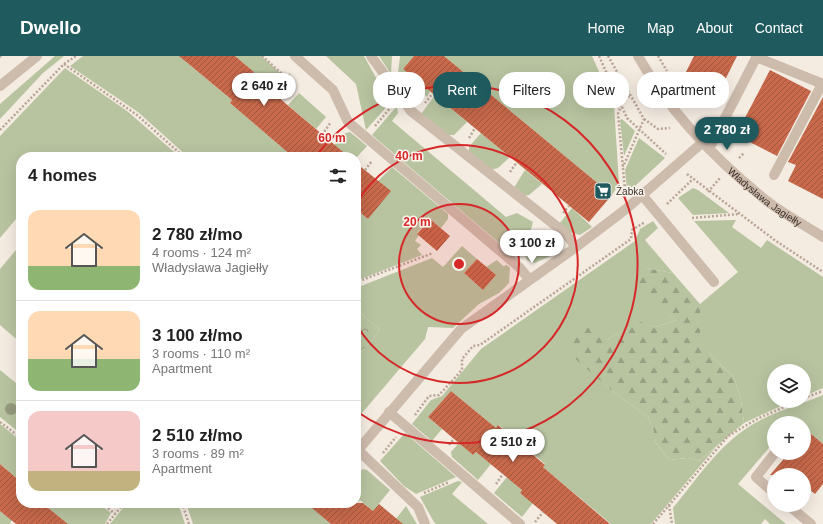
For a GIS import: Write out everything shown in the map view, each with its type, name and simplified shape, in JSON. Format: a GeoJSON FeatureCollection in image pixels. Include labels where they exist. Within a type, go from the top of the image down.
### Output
{"type":"FeatureCollection","features":[{"type":"Feature","properties":{"kind":"street"},"geometry":{"type":"LineString","coordinates":[[2,82],[37,56]]}},
{"type":"Feature","properties":{"kind":"street"},"geometry":{"type":"LineString","coordinates":[[372,56],[383,72]]}},
{"type":"Feature","properties":{"kind":"street","name":"Władysława Jagiełły"},"geometry":{"type":"LineString","coordinates":[[638,56],[661,93],[683,121],[706,145],[763,198],[823,237]]}},
{"type":"Feature","properties":{"kind":"street"},"geometry":{"type":"LineString","coordinates":[[361,444],[461,329],[576,247],[643,196],[678,165],[706,145],[756,56],[822,84],[774,175]]}},
{"type":"Feature","properties":{"kind":"street"},"geometry":{"type":"LineString","coordinates":[[298,59],[333,90],[348,122],[519,267],[530,279]]}},
{"type":"Feature","properties":{"kind":"street"},"geometry":{"type":"LineString","coordinates":[[409,108],[565,233],[576,247]]}},
{"type":"Feature","properties":{"kind":"street"},"geometry":{"type":"LineString","coordinates":[[643,196],[714,282]]}},
{"type":"Feature","properties":{"kind":"street"},"geometry":{"type":"LineString","coordinates":[[389,412],[520,524]]}},
{"type":"Feature","properties":{"kind":"street"},"geometry":{"type":"LineString","coordinates":[[361,453],[410,498],[418,507],[425,524]]}},
{"type":"Feature","properties":{"kind":"street"},"geometry":{"type":"LineString","coordinates":[[767,487],[756,477],[769,460]]}},
{"type":"Feature","properties":{"kind":"street"},"geometry":{"type":"LineString","coordinates":[[796,512],[811,524]]}},
{"type":"Feature","properties":{"kind":"path"},"geometry":{"type":"LineString","coordinates":[[0,130],[64,64],[76,56]]}},
{"type":"Feature","properties":{"kind":"path"},"geometry":{"type":"LineString","coordinates":[[262,56],[287,78]]}},
{"type":"Feature","properties":{"kind":"path"},"geometry":{"type":"LineString","coordinates":[[598,56],[606,72]]}},
{"type":"Feature","properties":{"kind":"path"},"geometry":{"type":"LineString","coordinates":[[608,56],[644,119],[658,129],[675,127]]}},
{"type":"Feature","properties":{"kind":"path"},"geometry":{"type":"LineString","coordinates":[[658,56],[668,72]]}},
{"type":"Feature","properties":{"kind":"path"},"geometry":{"type":"LineString","coordinates":[[274,93],[287,78],[298,59]]}},
{"type":"Feature","properties":{"kind":"path"},"geometry":{"type":"LineString","coordinates":[[64,64],[137,115],[178,152]]}},
{"type":"Feature","properties":{"kind":"path"},"geometry":{"type":"LineString","coordinates":[[366,137],[390,108]]}},
{"type":"Feature","properties":{"kind":"path"},"geometry":{"type":"LineString","coordinates":[[620,108],[618,114],[626,209]]}},
{"type":"Feature","properties":{"kind":"path"},"geometry":{"type":"LineString","coordinates":[[622,108],[627,118],[638,130],[693,180],[823,272]]}},
{"type":"Feature","properties":{"kind":"path"},"geometry":{"type":"LineString","coordinates":[[623,167],[644,119]]}},
{"type":"Feature","properties":{"kind":"path"},"geometry":{"type":"LineString","coordinates":[[738,158],[744,152]]}},
{"type":"Feature","properties":{"kind":"path"},"geometry":{"type":"LineString","coordinates":[[708,192],[721,178]]}},
{"type":"Feature","properties":{"kind":"path"},"geometry":{"type":"LineString","coordinates":[[374,464],[430,396],[439,395],[462,370],[462,359],[473,346],[480,345],[631,239],[632,230],[657,213],[693,180]]}},
{"type":"Feature","properties":{"kind":"path"},"geometry":{"type":"LineString","coordinates":[[692,218],[739,214]]}},
{"type":"Feature","properties":{"kind":"path"},"geometry":{"type":"LineString","coordinates":[[361,281],[433,253]]}},
{"type":"Feature","properties":{"kind":"path"},"geometry":{"type":"LineString","coordinates":[[811,395],[823,390]]}},
{"type":"Feature","properties":{"kind":"path"},"geometry":{"type":"LineString","coordinates":[[653,524],[728,436],[759,418],[782,408]]}},
{"type":"Feature","properties":{"kind":"path"},"geometry":{"type":"LineString","coordinates":[[0,422],[16,434]]}},
{"type":"Feature","properties":{"kind":"path"},"geometry":{"type":"LineString","coordinates":[[410,498],[464,476]]}},
{"type":"Feature","properties":{"kind":"path"},"geometry":{"type":"LineString","coordinates":[[669,505],[672,524]]}},
{"type":"Feature","properties":{"kind":"path"},"geometry":{"type":"LineString","coordinates":[[108,508],[115,514]]}},
{"type":"Feature","properties":{"kind":"path"},"geometry":{"type":"LineString","coordinates":[[107,524],[120,508]]}},
{"type":"Feature","properties":{"kind":"path"},"geometry":{"type":"LineString","coordinates":[[184,508],[189,524]]}},
{"type":"Feature","properties":{"kind":"path"},"geometry":{"type":"LineString","coordinates":[[533,524],[543,512]]}},
{"type":"Feature","properties":{"kind":"green space"},"geometry":{"type":"Polygon","coordinates":[[[55,56],[64,56],[43,73],[0,119],[0,104],[55,56]]]}},
{"type":"Feature","properties":{"kind":"green space"},"geometry":{"type":"Polygon","coordinates":[[[83,56],[190,56],[186,62],[232,100],[230,103],[287,152],[182,152],[138,112],[70,66],[83,56]]]}},
{"type":"Feature","properties":{"kind":"green space"},"geometry":{"type":"Polygon","coordinates":[[[235,56],[261,56],[284,76],[272,92],[252,75],[254,72],[235,56]]]}},
{"type":"Feature","properties":{"kind":"green space"},"geometry":{"type":"Polygon","coordinates":[[[326,56],[364,56],[373,72],[373,108],[386,108],[366,130],[356,84],[326,56]]]}},
{"type":"Feature","properties":{"kind":"green space"},"geometry":{"type":"Polygon","coordinates":[[[379,56],[392,56],[391,72],[379,56]]]}},
{"type":"Feature","properties":{"kind":"green space"},"geometry":{"type":"Polygon","coordinates":[[[400,56],[414,56],[403,69],[407,72],[398,72],[400,56]]]}},
{"type":"Feature","properties":{"kind":"green space"},"geometry":{"type":"Polygon","coordinates":[[[444,56],[592,56],[599,72],[573,72],[573,108],[614,108],[619,184],[612,195],[507,108],[565,108],[565,72],[499,72],[499,102],[491,95],[491,72],[463,72],[444,56]]]}},
{"type":"Feature","properties":{"kind":"green space"},"geometry":{"type":"Polygon","coordinates":[[[65,68],[127,111],[174,152],[16,152],[16,219],[0,238],[0,136],[65,68]]]}},
{"type":"Feature","properties":{"kind":"green space"},"geometry":{"type":"Polygon","coordinates":[[[425,87],[430,91],[427,97],[425,95],[425,87]]]}},
{"type":"Feature","properties":{"kind":"green space"},"geometry":{"type":"Polygon","coordinates":[[[299,93],[326,117],[316,129],[288,105],[299,93]]]}},
{"type":"Feature","properties":{"kind":"green space"},"geometry":{"type":"Polygon","coordinates":[[[433,98],[433,108],[450,108],[467,122],[454,135],[445,135],[421,114],[433,98]]]}},
{"type":"Feature","properties":{"kind":"green space"},"geometry":{"type":"Polygon","coordinates":[[[395,108],[397,108],[398,113],[392,121],[506,217],[517,213],[533,222],[530,233],[520,247],[505,248],[372,135],[395,108]]]}},
{"type":"Feature","properties":{"kind":"green space"},"geometry":{"type":"Polygon","coordinates":[[[622,119],[635,131],[624,156],[620,120],[622,119]]]}},
{"type":"Feature","properties":{"kind":"green space"},"geometry":{"type":"Polygon","coordinates":[[[350,132],[367,146],[361,153],[343,152],[334,145],[343,134],[350,132]]]}},
{"type":"Feature","properties":{"kind":"green space"},"geometry":{"type":"Polygon","coordinates":[[[481,133],[510,157],[498,168],[491,170],[469,153],[469,147],[481,133]]]}},
{"type":"Feature","properties":{"kind":"green space"},"geometry":{"type":"Polygon","coordinates":[[[639,138],[665,158],[635,186],[627,189],[625,170],[639,138]]]}},
{"type":"Feature","properties":{"kind":"green space"},"geometry":{"type":"Polygon","coordinates":[[[392,167],[448,214],[448,219],[441,228],[430,219],[417,233],[419,235],[415,241],[421,245],[417,249],[422,255],[361,279],[361,213],[368,219],[378,181],[392,167]]]}},
{"type":"Feature","properties":{"kind":"green space"},"geometry":{"type":"Polygon","coordinates":[[[525,170],[542,184],[529,195],[524,196],[515,191],[515,186],[525,170]]]}},
{"type":"Feature","properties":{"kind":"green space"},"geometry":{"type":"Polygon","coordinates":[[[693,188],[698,190],[729,213],[693,215],[678,198],[693,188]]]}},
{"type":"Feature","properties":{"kind":"green space"},"geometry":{"type":"Polygon","coordinates":[[[572,208],[592,227],[580,235],[569,232],[559,224],[572,208]]]}},
{"type":"Feature","properties":{"kind":"green space"},"geometry":{"type":"Polygon","coordinates":[[[736,220],[732,227],[761,248],[767,240],[823,277],[823,388],[811,393],[811,364],[767,364],[767,408],[777,408],[744,423],[741,400],[734,377],[712,357],[699,335],[700,304],[738,272],[694,221],[736,220]]]}},
{"type":"Feature","properties":{"kind":"green space"},"geometry":{"type":"Polygon","coordinates":[[[653,221],[658,228],[645,240],[673,273],[646,268],[646,295],[676,320],[656,327],[631,320],[623,331],[606,340],[571,354],[611,390],[648,417],[654,431],[654,440],[669,460],[688,458],[699,461],[716,447],[651,524],[611,524],[543,467],[545,464],[499,425],[496,428],[451,391],[428,417],[442,429],[432,441],[412,424],[431,400],[442,396],[481,349],[635,241],[640,229],[653,221]]]}},
{"type":"Feature","properties":{"kind":"green space"},"geometry":{"type":"Polygon","coordinates":[[[544,239],[551,239],[555,245],[555,251],[548,257],[535,263],[527,260],[525,255],[533,245],[544,239]]]}},
{"type":"Feature","properties":{"kind":"green space"},"geometry":{"type":"Polygon","coordinates":[[[462,246],[477,259],[464,273],[483,290],[496,275],[486,267],[497,260],[503,266],[507,265],[510,268],[509,283],[499,293],[479,304],[453,328],[428,327],[425,339],[361,414],[361,352],[380,330],[361,313],[361,286],[432,258],[443,267],[462,246]]]}},
{"type":"Feature","properties":{"kind":"green space"},"geometry":{"type":"Polygon","coordinates":[[[16,250],[16,339],[0,325],[0,269],[16,250]]]}},
{"type":"Feature","properties":{"kind":"green space"},"geometry":{"type":"Polygon","coordinates":[[[646,268],[673,273],[700,304],[700,335],[712,357],[734,377],[741,400],[744,423],[699,461],[688,458],[669,460],[654,440],[654,431],[648,417],[611,390],[571,355],[575,333],[587,327],[606,340],[623,331],[631,319],[656,327],[676,320],[645,295],[631,281],[646,268]]]}},
{"type":"Feature","properties":{"kind":"green space"},"geometry":{"type":"Polygon","coordinates":[[[361,313],[380,330],[361,352],[361,313]]]}},
{"type":"Feature","properties":{"kind":"green space"},"geometry":{"type":"Polygon","coordinates":[[[0,370],[16,383],[16,430],[0,417],[0,370]]]}},
{"type":"Feature","properties":{"kind":"green space"},"geometry":{"type":"Polygon","coordinates":[[[823,395],[823,444],[811,434],[811,416],[769,416],[789,408],[811,408],[811,400],[823,395]]]}},
{"type":"Feature","properties":{"kind":"green space"},"geometry":{"type":"Polygon","coordinates":[[[767,417],[767,450],[738,484],[767,508],[767,512],[772,512],[786,524],[770,524],[765,519],[761,524],[675,524],[673,508],[708,464],[738,434],[767,417]]]}},
{"type":"Feature","properties":{"kind":"green space"},"geometry":{"type":"Polygon","coordinates":[[[0,424],[16,437],[16,478],[0,464],[0,424]]]}},
{"type":"Feature","properties":{"kind":"green space"},"geometry":{"type":"Polygon","coordinates":[[[405,433],[456,477],[416,494],[404,486],[380,461],[405,433]]]}},
{"type":"Feature","properties":{"kind":"green space"},"geometry":{"type":"Polygon","coordinates":[[[459,443],[473,455],[476,452],[491,464],[478,480],[452,457],[451,452],[459,443]]]}},
{"type":"Feature","properties":{"kind":"green space"},"geometry":{"type":"Polygon","coordinates":[[[363,469],[367,470],[390,490],[373,511],[361,501],[361,470],[363,469]]]}},
{"type":"Feature","properties":{"kind":"green space"},"geometry":{"type":"Polygon","coordinates":[[[507,477],[522,490],[520,493],[533,503],[522,517],[494,493],[507,477]]]}},
{"type":"Feature","properties":{"kind":"green space"},"geometry":{"type":"Polygon","coordinates":[[[458,481],[462,482],[452,494],[488,524],[436,524],[434,522],[420,497],[458,481]]]}},
{"type":"Feature","properties":{"kind":"green space"},"geometry":{"type":"Polygon","coordinates":[[[406,506],[417,524],[392,524],[406,506]]]}},
{"type":"Feature","properties":{"kind":"green space"},"geometry":{"type":"Polygon","coordinates":[[[48,508],[104,508],[111,513],[105,524],[68,524],[48,508]]]}},
{"type":"Feature","properties":{"kind":"green space"},"geometry":{"type":"Polygon","coordinates":[[[123,508],[180,508],[185,524],[110,524],[123,508]]]}},
{"type":"Feature","properties":{"kind":"green space"},"geometry":{"type":"Polygon","coordinates":[[[188,508],[313,508],[331,524],[193,524],[188,508]]]}},
{"type":"Feature","properties":{"kind":"green space"},"geometry":{"type":"Polygon","coordinates":[[[0,511],[12,520],[10,523],[11,524],[0,524],[0,511]]]}},
{"type":"Feature","properties":{"kind":"building"},"geometry":{"type":"Polygon","coordinates":[[[179,56],[235,56],[254,72],[252,75],[343,152],[287,152],[230,103],[232,100],[179,56]]]}},
{"type":"Feature","properties":{"kind":"building"},"geometry":{"type":"Polygon","coordinates":[[[414,56],[444,56],[463,72],[433,72],[433,94],[425,87],[425,72],[407,72],[403,69],[414,56]]]}},
{"type":"Feature","properties":{"kind":"building"},"geometry":{"type":"Polygon","coordinates":[[[694,56],[737,56],[729,72],[686,72],[694,56]]]}},
{"type":"Feature","properties":{"kind":"building"},"geometry":{"type":"Polygon","coordinates":[[[770,70],[811,91],[777,156],[736,135],[770,70]]]}},
{"type":"Feature","properties":{"kind":"building"},"geometry":{"type":"Polygon","coordinates":[[[491,95],[499,102],[499,108],[507,108],[612,195],[589,222],[450,108],[491,108],[491,95]]]}},
{"type":"Feature","properties":{"kind":"building"},"geometry":{"type":"Polygon","coordinates":[[[823,97],[823,199],[788,181],[796,165],[788,162],[823,97]]]}},
{"type":"Feature","properties":{"kind":"building"},"geometry":{"type":"Polygon","coordinates":[[[361,167],[391,191],[368,219],[361,213],[361,167]]]}},
{"type":"Feature","properties":{"kind":"building"},"geometry":{"type":"Polygon","coordinates":[[[430,219],[450,236],[437,251],[417,234],[430,219]]]}},
{"type":"Feature","properties":{"kind":"building"},"geometry":{"type":"Polygon","coordinates":[[[477,259],[496,275],[483,290],[464,273],[477,259]]]}},
{"type":"Feature","properties":{"kind":"building"},"geometry":{"type":"Polygon","coordinates":[[[451,391],[496,428],[498,425],[545,465],[543,467],[610,524],[557,524],[520,493],[522,490],[476,452],[473,455],[428,417],[451,391]]]}},
{"type":"Feature","properties":{"kind":"building"},"geometry":{"type":"Polygon","coordinates":[[[811,434],[823,444],[823,484],[815,494],[811,491],[811,468],[776,468],[783,460],[811,460],[811,434]]]}},
{"type":"Feature","properties":{"kind":"building"},"geometry":{"type":"Polygon","coordinates":[[[0,464],[16,478],[16,508],[48,508],[68,524],[16,524],[0,511],[0,464]]]}},
{"type":"Feature","properties":{"kind":"building"},"geometry":{"type":"Polygon","coordinates":[[[361,503],[363,503],[373,511],[379,504],[403,524],[331,524],[312,508],[361,508],[361,503]]]}},
{"type":"Feature","properties":{"kind":"place","name":"Żabka"},"geometry":{"type":"Point","coordinates":[603,191]}}]}
